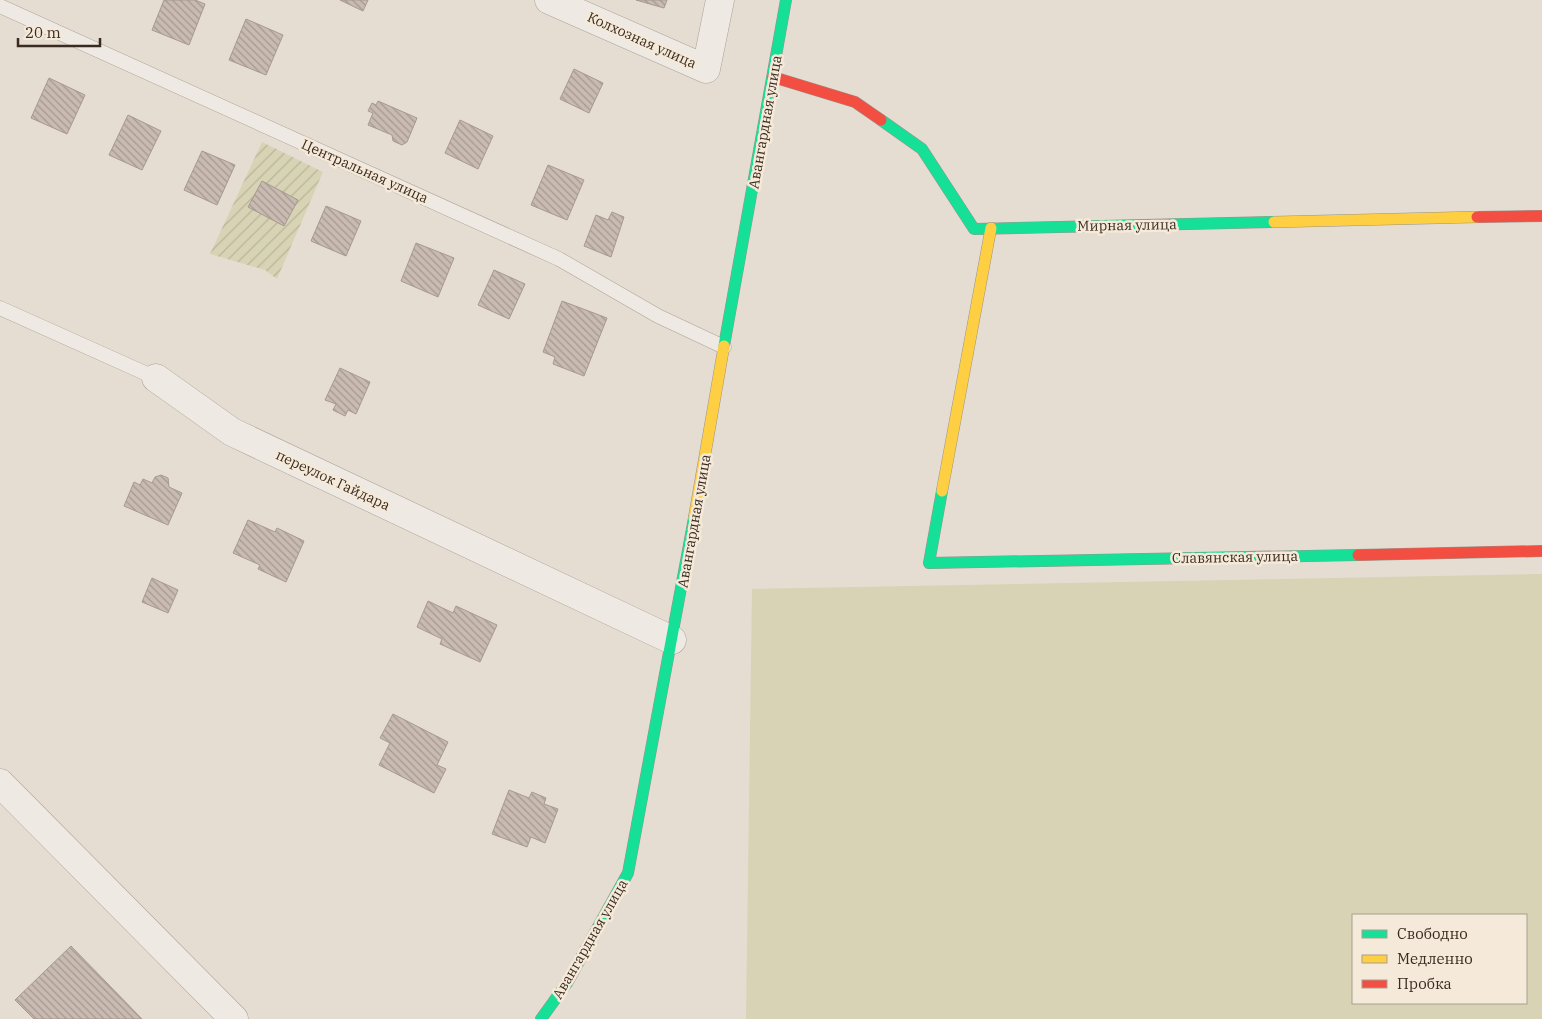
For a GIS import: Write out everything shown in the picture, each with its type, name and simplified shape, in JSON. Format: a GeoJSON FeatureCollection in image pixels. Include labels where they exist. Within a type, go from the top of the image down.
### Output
{"type":"FeatureCollection","features":[{"type":"Feature","properties":{"kind":"street","name":"Колхозная улица"},"geometry":{"type":"LineString","coordinates":[[549,0],[706,69],[720,0]]}},
{"type":"Feature","properties":{"kind":"street","name":"Авангардная улица"},"geometry":{"type":"LineString","coordinates":[[541,1019],[567,983],[628,873],[672,640],[786,0]]}},
{"type":"Feature","properties":{"kind":"street","name":"Мирная улица"},"geometry":{"type":"LineString","coordinates":[[773,77],[855,102],[922,150],[974,229],[1542,216]]}},
{"type":"Feature","properties":{"kind":"street","name":"Славянская улица"},"geometry":{"type":"LineString","coordinates":[[991,228],[929,563],[1542,551]]}},
{"type":"Feature","properties":{"kind":"street","name":"переулок Гайдара"},"geometry":{"type":"LineString","coordinates":[[156,378],[232,432],[672,640]]}},
{"type":"Feature","properties":{"kind":"street"},"geometry":{"type":"LineString","coordinates":[[0,783],[234,1019]]}},
{"type":"Feature","properties":{"kind":"lane","name":"Центральная улица"},"geometry":{"type":"LineString","coordinates":[[0,6],[559,259],[658,316],[724,347]]}},
{"type":"Feature","properties":{"kind":"lane","name":"переулок Гайдара"},"geometry":{"type":"LineString","coordinates":[[0,308],[156,378]]}},
{"type":"Feature","properties":{"kind":"shaded area"},"geometry":{"type":"Polygon","coordinates":[[[262,142],[323,172],[277,279],[265,270],[210,254],[262,142]]]}},
{"type":"Feature","properties":{"kind":"shaded area"},"geometry":{"type":"Polygon","coordinates":[[[1542,574],[1542,1019],[746,1019],[752,589],[1542,574]]]}},
{"type":"Feature","properties":{"kind":"building"},"geometry":{"type":"Polygon","coordinates":[[[164,0],[195,0],[205,4],[189,45],[152,30],[164,0]]]}},
{"type":"Feature","properties":{"kind":"building"},"geometry":{"type":"Polygon","coordinates":[[[340,0],[368,0],[363,11],[340,0]]]}},
{"type":"Feature","properties":{"kind":"building"},"geometry":{"type":"Polygon","coordinates":[[[636,0],[667,0],[664,8],[636,0]]]}},
{"type":"Feature","properties":{"kind":"building"},"geometry":{"type":"Polygon","coordinates":[[[246,19],[283,35],[266,75],[229,60],[246,19]]]}},
{"type":"Feature","properties":{"kind":"building"},"geometry":{"type":"Polygon","coordinates":[[[574,69],[603,83],[589,113],[560,99],[574,69]]]}},
{"type":"Feature","properties":{"kind":"building"},"geometry":{"type":"Polygon","coordinates":[[[49,78],[85,95],[67,134],[31,118],[49,78]]]}},
{"type":"Feature","properties":{"kind":"building"},"geometry":{"type":"Polygon","coordinates":[[[378,101],[417,118],[407,142],[402,145],[393,141],[392,135],[368,125],[373,113],[368,111],[372,103],[376,105],[378,101]]]}},
{"type":"Feature","properties":{"kind":"building"},"geometry":{"type":"Polygon","coordinates":[[[128,115],[161,131],[142,170],[109,155],[128,115]]]}},
{"type":"Feature","properties":{"kind":"building"},"geometry":{"type":"Polygon","coordinates":[[[460,120],[493,136],[478,169],[445,153],[460,120]]]}},
{"type":"Feature","properties":{"kind":"building"},"geometry":{"type":"Polygon","coordinates":[[[202,151],[235,165],[217,205],[184,190],[202,151]]]}},
{"type":"Feature","properties":{"kind":"building"},"geometry":{"type":"Polygon","coordinates":[[[548,165],[584,180],[567,220],[531,205],[548,165]]]}},
{"type":"Feature","properties":{"kind":"building"},"geometry":{"type":"Polygon","coordinates":[[[262,181],[298,200],[284,226],[248,207],[262,181]]]}},
{"type":"Feature","properties":{"kind":"building"},"geometry":{"type":"Polygon","coordinates":[[[326,206],[361,221],[346,256],[311,241],[326,206]]]}},
{"type":"Feature","properties":{"kind":"building"},"geometry":{"type":"Polygon","coordinates":[[[612,212],[624,217],[611,257],[584,246],[596,215],[608,220],[612,212]]]}},
{"type":"Feature","properties":{"kind":"building"},"geometry":{"type":"Polygon","coordinates":[[[416,243],[454,258],[438,297],[401,281],[416,243]]]}},
{"type":"Feature","properties":{"kind":"building"},"geometry":{"type":"Polygon","coordinates":[[[494,270],[525,284],[509,319],[478,305],[494,270]]]}},
{"type":"Feature","properties":{"kind":"building"},"geometry":{"type":"Polygon","coordinates":[[[562,301],[607,318],[584,376],[553,364],[555,357],[543,352],[562,301]]]}},
{"type":"Feature","properties":{"kind":"building"},"geometry":{"type":"Polygon","coordinates":[[[340,368],[370,382],[356,414],[348,410],[345,416],[333,410],[336,404],[325,400],[340,368]]]}},
{"type":"Feature","properties":{"kind":"building"},"geometry":{"type":"Polygon","coordinates":[[[161,475],[168,478],[169,487],[182,493],[168,525],[124,506],[134,482],[140,485],[143,479],[152,483],[155,477],[161,475]]]}},
{"type":"Feature","properties":{"kind":"building"},"geometry":{"type":"Polygon","coordinates":[[[248,520],[275,532],[277,528],[304,541],[286,582],[258,569],[260,565],[233,553],[248,520]]]}},
{"type":"Feature","properties":{"kind":"building"},"geometry":{"type":"Polygon","coordinates":[[[152,578],[178,590],[168,613],[142,602],[152,578]]]}},
{"type":"Feature","properties":{"kind":"building"},"geometry":{"type":"Polygon","coordinates":[[[428,601],[453,613],[456,606],[497,625],[480,662],[440,644],[442,639],[417,627],[428,601]]]}},
{"type":"Feature","properties":{"kind":"building"},"geometry":{"type":"Polygon","coordinates":[[[393,714],[448,742],[437,765],[446,769],[434,793],[379,765],[390,743],[380,738],[393,714]]]}},
{"type":"Feature","properties":{"kind":"building"},"geometry":{"type":"Polygon","coordinates":[[[509,790],[529,798],[532,792],[546,798],[544,804],[558,809],[545,843],[531,837],[527,847],[492,834],[509,790]]]}},
{"type":"Feature","properties":{"kind":"building"},"geometry":{"type":"Polygon","coordinates":[[[71,946],[142,1019],[34,1019],[15,1000],[71,946]]]}},
{"type":"Feature","properties":{"kind":"traffic: fast"},"geometry":{"type":"LineString","coordinates":[[724,346],[786,0]]}},
{"type":"Feature","properties":{"kind":"traffic: fast"},"geometry":{"type":"LineString","coordinates":[[881,120],[922,149],[974,229],[1274,222]]}},
{"type":"Feature","properties":{"kind":"traffic: fast"},"geometry":{"type":"LineString","coordinates":[[942,491],[929,563],[1358,555]]}},
{"type":"Feature","properties":{"kind":"traffic: fast"},"geometry":{"type":"LineString","coordinates":[[541,1019],[567,983],[628,873],[694,518]]}},
{"type":"Feature","properties":{"kind":"traffic: slow"},"geometry":{"type":"LineString","coordinates":[[1274,222],[1477,217]]}},
{"type":"Feature","properties":{"kind":"traffic: slow"},"geometry":{"type":"LineString","coordinates":[[942,491],[991,228]]}},
{"type":"Feature","properties":{"kind":"traffic: slow"},"geometry":{"type":"LineString","coordinates":[[694,518],[724,346]]}},
{"type":"Feature","properties":{"kind":"traffic: jam"},"geometry":{"type":"LineString","coordinates":[[773,77],[855,102],[881,120]]}},
{"type":"Feature","properties":{"kind":"traffic: jam"},"geometry":{"type":"LineString","coordinates":[[1477,217],[1542,216]]}},
{"type":"Feature","properties":{"kind":"traffic: jam"},"geometry":{"type":"LineString","coordinates":[[1358,555],[1542,551]]}}]}
